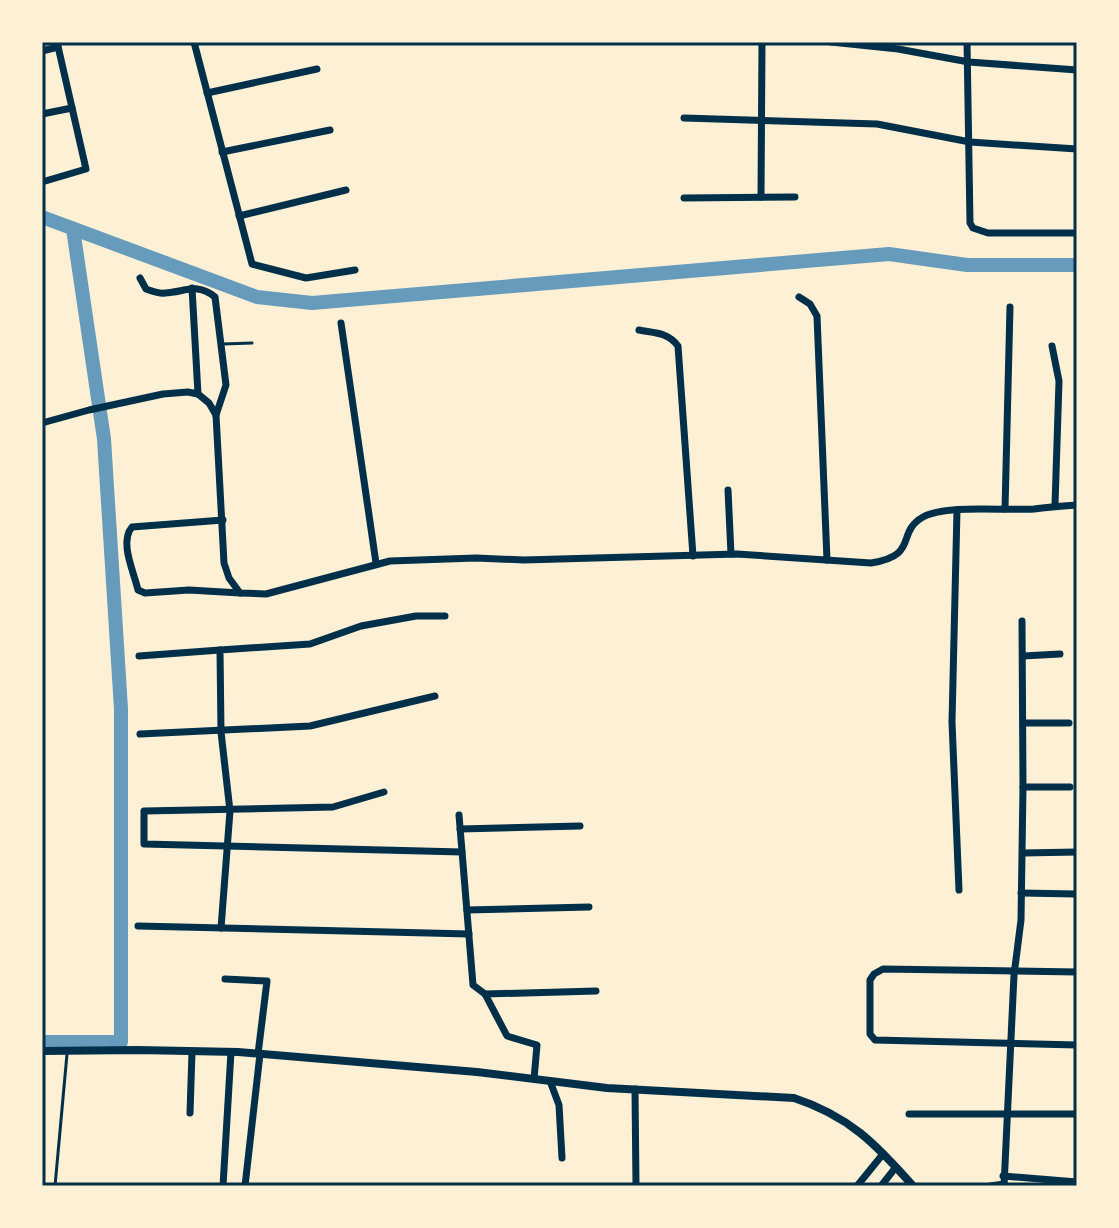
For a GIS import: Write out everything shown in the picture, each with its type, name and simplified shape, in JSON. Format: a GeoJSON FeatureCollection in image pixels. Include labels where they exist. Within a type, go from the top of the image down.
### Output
{"type":"FeatureCollection","features":[{"type":"Feature","properties":{"kind":"street"},"geometry":{"type":"LineString","coordinates":[[194,42],[252,264],[306,278],[355,270]]}},
{"type":"Feature","properties":{"kind":"street"},"geometry":{"type":"LineString","coordinates":[[761,197],[762,42]]}},
{"type":"Feature","properties":{"kind":"street"},"geometry":{"type":"LineString","coordinates":[[831,42],[887,47],[969,62],[1077,70]]}},
{"type":"Feature","properties":{"kind":"street"},"geometry":{"type":"LineString","coordinates":[[967,42],[970,223],[973,228],[988,233],[1077,233]]}},
{"type":"Feature","properties":{"kind":"street"},"geometry":{"type":"LineString","coordinates":[[42,51],[58,45],[86,169],[42,182]]}},
{"type":"Feature","properties":{"kind":"street"},"geometry":{"type":"LineString","coordinates":[[207,93],[317,69]]}},
{"type":"Feature","properties":{"kind":"street"},"geometry":{"type":"LineString","coordinates":[[42,114],[72,108]]}},
{"type":"Feature","properties":{"kind":"street"},"geometry":{"type":"LineString","coordinates":[[684,118],[877,124],[970,142],[1077,149]]}},
{"type":"Feature","properties":{"kind":"street"},"geometry":{"type":"LineString","coordinates":[[222,152],[330,130]]}},
{"type":"Feature","properties":{"kind":"street"},"geometry":{"type":"LineString","coordinates":[[239,216],[346,190]]}},
{"type":"Feature","properties":{"kind":"street"},"geometry":{"type":"LineString","coordinates":[[684,198],[795,197]]}},
{"type":"Feature","properties":{"kind":"street"},"geometry":{"type":"LineString","coordinates":[[140,278],[146,289],[164,294],[192,288],[208,291],[215,297],[226,385],[216,415],[224,563],[229,578],[240,593]]}},
{"type":"Feature","properties":{"kind":"street"},"geometry":{"type":"LineString","coordinates":[[192,288],[198,394]]}},
{"type":"Feature","properties":{"kind":"street"},"geometry":{"type":"LineString","coordinates":[[799,297],[810,304],[817,316],[827,560]]}},
{"type":"Feature","properties":{"kind":"street"},"geometry":{"type":"LineString","coordinates":[[1005,509],[1010,307]]}},
{"type":"Feature","properties":{"kind":"street"},"geometry":{"type":"LineString","coordinates":[[341,323],[376,563]]}},
{"type":"Feature","properties":{"kind":"street"},"geometry":{"type":"LineString","coordinates":[[639,330],[665,334],[678,346],[693,556]]}},
{"type":"Feature","properties":{"kind":"street"},"geometry":{"type":"LineString","coordinates":[[1052,346],[1059,381],[1055,505]]}},
{"type":"Feature","properties":{"kind":"street"},"geometry":{"type":"LineString","coordinates":[[42,423],[163,394],[198,394],[209,403],[216,415]]}},
{"type":"Feature","properties":{"kind":"street"},"geometry":{"type":"LineString","coordinates":[[728,490],[731,554]]}},
{"type":"Feature","properties":{"kind":"street"},"geometry":{"type":"LineString","coordinates":[[223,520],[128,529],[126,542],[138,590],[145,593],[189,590],[266,594],[376,563],[451,558],[524,560],[731,554],[859,564],[891,560],[899,554],[918,521],[925,516],[957,510],[1077,505]]}},
{"type":"Feature","properties":{"kind":"street"},"geometry":{"type":"LineString","coordinates":[[957,510],[952,722],[959,890]]}},
{"type":"Feature","properties":{"kind":"street"},"geometry":{"type":"LineString","coordinates":[[139,656],[310,644],[361,626],[416,616],[445,616]]}},
{"type":"Feature","properties":{"kind":"street"},"geometry":{"type":"LineString","coordinates":[[1004,1182],[1023,853],[1022,621]]}},
{"type":"Feature","properties":{"kind":"street"},"geometry":{"type":"LineString","coordinates":[[220,650],[221,732],[230,811],[221,928]]}},
{"type":"Feature","properties":{"kind":"street"},"geometry":{"type":"LineString","coordinates":[[1023,656],[1060,654]]}},
{"type":"Feature","properties":{"kind":"street"},"geometry":{"type":"LineString","coordinates":[[140,734],[310,726],[435,696]]}},
{"type":"Feature","properties":{"kind":"street"},"geometry":{"type":"LineString","coordinates":[[1023,723],[1069,723]]}},
{"type":"Feature","properties":{"kind":"street"},"geometry":{"type":"LineString","coordinates":[[1023,787],[1070,787]]}},
{"type":"Feature","properties":{"kind":"street"},"geometry":{"type":"LineString","coordinates":[[384,792],[333,807],[144,811],[144,844],[462,852]]}},
{"type":"Feature","properties":{"kind":"street"},"geometry":{"type":"LineString","coordinates":[[459,815],[473,985],[485,994],[507,1036],[537,1045],[534,1079]]}},
{"type":"Feature","properties":{"kind":"street"},"geometry":{"type":"LineString","coordinates":[[460,829],[580,826]]}},
{"type":"Feature","properties":{"kind":"street"},"geometry":{"type":"LineString","coordinates":[[1023,853],[1077,852]]}},
{"type":"Feature","properties":{"kind":"street"},"geometry":{"type":"LineString","coordinates":[[1021,893],[1076,894]]}},
{"type":"Feature","properties":{"kind":"street"},"geometry":{"type":"LineString","coordinates":[[467,910],[589,907]]}},
{"type":"Feature","properties":{"kind":"street"},"geometry":{"type":"LineString","coordinates":[[138,926],[469,934]]}},
{"type":"Feature","properties":{"kind":"street"},"geometry":{"type":"LineString","coordinates":[[1077,972],[883,969],[870,980],[870,1034],[875,1040],[1077,1045]]}},
{"type":"Feature","properties":{"kind":"street"},"geometry":{"type":"LineString","coordinates":[[225,979],[267,981],[245,1186]]}},
{"type":"Feature","properties":{"kind":"street"},"geometry":{"type":"LineString","coordinates":[[485,994],[596,991]]}},
{"type":"Feature","properties":{"kind":"street"},"geometry":{"type":"LineString","coordinates":[[42,1051],[231,1052],[635,1089],[794,1098],[824,1108],[853,1127],[913,1186]]}},
{"type":"Feature","properties":{"kind":"street"},"geometry":{"type":"LineString","coordinates":[[190,1113],[192,1052]]}},
{"type":"Feature","properties":{"kind":"street"},"geometry":{"type":"LineString","coordinates":[[223,1186],[231,1052]]}},
{"type":"Feature","properties":{"kind":"street"},"geometry":{"type":"LineString","coordinates":[[550,1081],[559,1105],[562,1158]]}},
{"type":"Feature","properties":{"kind":"street"},"geometry":{"type":"LineString","coordinates":[[635,1089],[636,1186]]}},
{"type":"Feature","properties":{"kind":"street"},"geometry":{"type":"LineString","coordinates":[[909,1114],[1077,1114]]}},
{"type":"Feature","properties":{"kind":"street"},"geometry":{"type":"LineString","coordinates":[[857,1186],[883,1154]]}},
{"type":"Feature","properties":{"kind":"street"},"geometry":{"type":"LineString","coordinates":[[881,1186],[896,1167]]}},
{"type":"Feature","properties":{"kind":"street"},"geometry":{"type":"LineString","coordinates":[[991,1186],[1004,1182],[1077,1182]]}},
{"type":"Feature","properties":{"kind":"lane"},"geometry":{"type":"LineString","coordinates":[[222,344],[252,343]]}},
{"type":"Feature","properties":{"kind":"lane"},"geometry":{"type":"LineString","coordinates":[[55,1186],[67,1052]]}},
{"type":"Feature","properties":{"kind":"waterway"},"geometry":{"type":"LineString","coordinates":[[42,217],[257,297],[312,303],[889,254],[967,265],[1077,265]]}},
{"type":"Feature","properties":{"kind":"waterway"},"geometry":{"type":"LineString","coordinates":[[42,1042],[121,1042],[121,709],[104,439],[73,229]]}}]}
